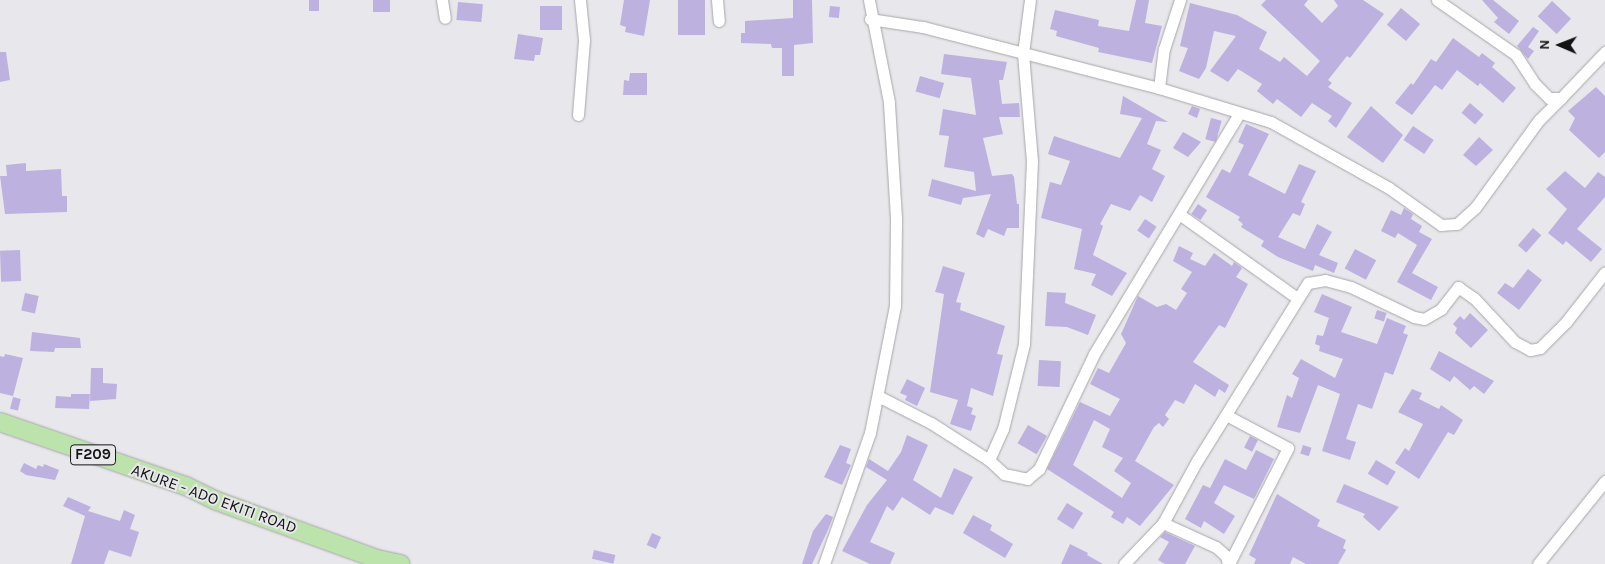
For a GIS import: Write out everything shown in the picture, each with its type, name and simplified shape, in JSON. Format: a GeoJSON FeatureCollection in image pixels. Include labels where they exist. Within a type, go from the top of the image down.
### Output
{"type":"FeatureCollection","features":[{"type":"Feature","properties":{"kind":"main road","name":"AKURE - ADO EKITI ROAD"},"geometry":{"type":"LineString","coordinates":[[0,422],[186,486],[217,501],[377,559],[400,564]]}},
{"type":"Feature","properties":{"kind":"street"},"geometry":{"type":"LineString","coordinates":[[442,0],[445,18]]}},
{"type":"Feature","properties":{"kind":"street"},"geometry":{"type":"LineString","coordinates":[[578,115],[584,40],[580,0]]}},
{"type":"Feature","properties":{"kind":"street"},"geometry":{"type":"LineString","coordinates":[[717,0],[719,21]]}},
{"type":"Feature","properties":{"kind":"street"},"geometry":{"type":"LineString","coordinates":[[824,564],[870,433],[895,306],[896,218],[889,102],[870,19],[869,0]]}},
{"type":"Feature","properties":{"kind":"street"},"geometry":{"type":"LineString","coordinates":[[989,460],[1003,429],[1024,344],[1032,161],[1023,54],[1030,0]]}},
{"type":"Feature","properties":{"kind":"street"},"geometry":{"type":"LineString","coordinates":[[1158,88],[1164,49],[1180,0]]}},
{"type":"Feature","properties":{"kind":"street"},"geometry":{"type":"LineString","coordinates":[[1437,0],[1516,55],[1535,84],[1550,98],[1561,98]]}},
{"type":"Feature","properties":{"kind":"street"},"geometry":{"type":"LineString","coordinates":[[870,19],[923,27],[1158,88],[1239,114],[1271,122],[1406,199],[1441,226],[1457,224],[1475,208],[1539,120],[1605,52]]}},
{"type":"Feature","properties":{"kind":"street"},"geometry":{"type":"LineString","coordinates":[[878,396],[932,423],[989,460],[1004,474],[1018,479],[1028,479],[1039,469],[1094,354],[1239,114]]}},
{"type":"Feature","properties":{"kind":"street"},"geometry":{"type":"LineString","coordinates":[[1179,214],[1297,298]]}},
{"type":"Feature","properties":{"kind":"street"},"geometry":{"type":"LineString","coordinates":[[1124,564],[1163,523],[1226,415],[1308,283],[1325,280],[1424,319],[1441,309],[1458,287],[1474,298],[1520,347],[1537,350],[1566,322],[1605,272]]}},
{"type":"Feature","properties":{"kind":"street"},"geometry":{"type":"LineString","coordinates":[[1226,415],[1288,448],[1229,564]]}},
{"type":"Feature","properties":{"kind":"street"},"geometry":{"type":"LineString","coordinates":[[1538,564],[1605,481]]}},
{"type":"Feature","properties":{"kind":"street"},"geometry":{"type":"LineString","coordinates":[[1163,523],[1216,547],[1226,556],[1229,564]]}},
{"type":"Feature","properties":{"kind":"building"},"geometry":{"type":"Polygon","coordinates":[[[309,0],[319,0],[319,11],[309,11],[309,0]]]}},
{"type":"Feature","properties":{"kind":"building"},"geometry":{"type":"Polygon","coordinates":[[[373,0],[390,0],[390,12],[373,12],[373,0]]]}},
{"type":"Feature","properties":{"kind":"building"},"geometry":{"type":"Polygon","coordinates":[[[624,0],[650,0],[644,36],[625,32],[626,27],[620,25],[624,0]]]}},
{"type":"Feature","properties":{"kind":"building"},"geometry":{"type":"Polygon","coordinates":[[[678,0],[705,0],[705,35],[678,35],[678,0]]]}},
{"type":"Feature","properties":{"kind":"building"},"geometry":{"type":"Polygon","coordinates":[[[793,0],[812,0],[813,43],[794,45],[794,76],[782,76],[782,48],[772,48],[771,44],[741,43],[741,33],[745,33],[745,21],[793,18],[793,0]]]}},
{"type":"Feature","properties":{"kind":"building"},"geometry":{"type":"Polygon","coordinates":[[[1136,0],[1149,0],[1145,23],[1162,26],[1152,63],[1098,52],[1099,48],[1056,36],[1057,31],[1050,29],[1055,10],[1099,20],[1098,26],[1129,31],[1136,0]]]}},
{"type":"Feature","properties":{"kind":"building"},"geometry":{"type":"Polygon","coordinates":[[[1266,0],[1308,0],[1304,5],[1322,23],[1338,6],[1334,0],[1363,0],[1384,14],[1350,58],[1347,56],[1328,80],[1332,83],[1328,87],[1352,103],[1336,128],[1328,121],[1332,116],[1312,103],[1301,117],[1277,99],[1273,104],[1257,91],[1262,84],[1238,69],[1228,82],[1210,71],[1236,36],[1214,31],[1206,68],[1199,79],[1179,71],[1188,48],[1180,46],[1190,3],[1237,15],[1267,32],[1259,49],[1280,62],[1284,57],[1307,76],[1320,61],[1261,5],[1266,0]]]}},
{"type":"Feature","properties":{"kind":"building"},"geometry":{"type":"Polygon","coordinates":[[[1482,0],[1493,0],[1519,21],[1509,34],[1494,22],[1498,18],[1482,0]]]}},
{"type":"Feature","properties":{"kind":"building"},"geometry":{"type":"Polygon","coordinates":[[[1552,1],[1571,19],[1557,34],[1538,16],[1552,1]]]}},
{"type":"Feature","properties":{"kind":"building"},"geometry":{"type":"Polygon","coordinates":[[[458,2],[483,4],[481,22],[456,20],[458,2]]]}},
{"type":"Feature","properties":{"kind":"building"},"geometry":{"type":"Polygon","coordinates":[[[540,6],[562,6],[562,30],[540,30],[540,6]]]}},
{"type":"Feature","properties":{"kind":"building"},"geometry":{"type":"Polygon","coordinates":[[[830,6],[840,7],[839,18],[829,17],[830,6]]]}},
{"type":"Feature","properties":{"kind":"building"},"geometry":{"type":"Polygon","coordinates":[[[1401,8],[1420,24],[1406,41],[1387,25],[1401,8]]]}},
{"type":"Feature","properties":{"kind":"building"},"geometry":{"type":"Polygon","coordinates":[[[1533,27],[1539,31],[1528,47],[1534,51],[1528,59],[1517,46],[1533,27]]]}},
{"type":"Feature","properties":{"kind":"building"},"geometry":{"type":"Polygon","coordinates":[[[518,34],[543,38],[540,55],[535,55],[534,61],[514,59],[518,34]]]}},
{"type":"Feature","properties":{"kind":"building"},"geometry":{"type":"Polygon","coordinates":[[[1453,38],[1479,57],[1482,53],[1495,63],[1492,67],[1516,88],[1503,103],[1480,83],[1478,86],[1457,70],[1442,90],[1435,85],[1412,115],[1395,103],[1411,83],[1413,85],[1431,59],[1436,62],[1453,38]]]}},
{"type":"Feature","properties":{"kind":"building"},"geometry":{"type":"Polygon","coordinates":[[[0,52],[6,52],[10,80],[0,82],[0,52]]]}},
{"type":"Feature","properties":{"kind":"building"},"geometry":{"type":"Polygon","coordinates":[[[944,54],[1007,62],[1003,80],[999,80],[1002,104],[1019,103],[1020,117],[999,117],[1003,134],[983,138],[992,176],[1012,174],[1014,177],[1017,204],[1019,204],[1019,228],[1007,228],[1004,236],[988,229],[984,238],[976,234],[991,194],[963,198],[961,205],[928,196],[932,179],[976,191],[974,172],[944,167],[949,136],[939,135],[943,109],[976,115],[971,78],[941,74],[944,54]]]}},
{"type":"Feature","properties":{"kind":"building"},"geometry":{"type":"Polygon","coordinates":[[[630,73],[647,73],[647,95],[623,95],[624,80],[629,81],[630,73]]]}},
{"type":"Feature","properties":{"kind":"building"},"geometry":{"type":"Polygon","coordinates":[[[920,76],[944,83],[940,98],[916,91],[920,76]]]}},
{"type":"Feature","properties":{"kind":"building"},"geometry":{"type":"Polygon","coordinates":[[[1596,87],[1605,96],[1605,152],[1599,158],[1569,130],[1575,118],[1568,111],[1596,87]]]}},
{"type":"Feature","properties":{"kind":"building"},"geometry":{"type":"Polygon","coordinates":[[[1123,96],[1168,122],[1156,121],[1147,144],[1161,150],[1152,169],[1165,176],[1152,202],[1140,195],[1130,211],[1111,204],[1100,224],[1103,226],[1093,255],[1127,273],[1112,296],[1091,285],[1096,274],[1074,269],[1082,229],[1041,218],[1050,182],[1061,185],[1070,161],[1048,154],[1054,136],[1120,158],[1142,118],[1120,114],[1123,96]]]}},
{"type":"Feature","properties":{"kind":"building"},"geometry":{"type":"Polygon","coordinates":[[[1470,103],[1484,115],[1475,125],[1461,113],[1470,103]]]}},
{"type":"Feature","properties":{"kind":"building"},"geometry":{"type":"Polygon","coordinates":[[[1192,106],[1200,109],[1197,118],[1188,114],[1192,106]]]}},
{"type":"Feature","properties":{"kind":"building"},"geometry":{"type":"Polygon","coordinates":[[[1371,106],[1403,135],[1383,163],[1347,137],[1371,106]]]}},
{"type":"Feature","properties":{"kind":"building"},"geometry":{"type":"Polygon","coordinates":[[[1211,118],[1222,121],[1216,142],[1205,139],[1211,118]]]}},
{"type":"Feature","properties":{"kind":"building"},"geometry":{"type":"Polygon","coordinates":[[[1246,124],[1269,134],[1248,175],[1285,194],[1299,164],[1316,171],[1301,202],[1305,204],[1300,216],[1293,213],[1278,237],[1305,249],[1317,224],[1332,232],[1319,255],[1338,263],[1334,273],[1315,265],[1313,271],[1278,257],[1261,246],[1264,241],[1241,227],[1243,224],[1238,220],[1240,217],[1206,197],[1222,169],[1230,173],[1244,145],[1238,142],[1246,124]]]}},
{"type":"Feature","properties":{"kind":"building"},"geometry":{"type":"Polygon","coordinates":[[[1413,126],[1434,140],[1424,154],[1403,140],[1413,126]]]}},
{"type":"Feature","properties":{"kind":"building"},"geometry":{"type":"Polygon","coordinates":[[[1183,132],[1201,142],[1188,157],[1173,148],[1183,132]]]}},
{"type":"Feature","properties":{"kind":"building"},"geometry":{"type":"Polygon","coordinates":[[[1479,137],[1493,150],[1476,166],[1463,155],[1479,137]]]}},
{"type":"Feature","properties":{"kind":"building"},"geometry":{"type":"Polygon","coordinates":[[[26,163],[26,171],[61,169],[62,196],[67,196],[67,212],[5,214],[0,176],[7,176],[6,165],[26,163]]]}},
{"type":"Feature","properties":{"kind":"building"},"geometry":{"type":"Polygon","coordinates":[[[1565,171],[1585,188],[1598,172],[1605,177],[1605,197],[1577,229],[1602,249],[1591,262],[1566,241],[1563,245],[1548,233],[1567,209],[1546,189],[1565,171]]]}},
{"type":"Feature","properties":{"kind":"building"},"geometry":{"type":"Polygon","coordinates":[[[1198,204],[1207,210],[1200,220],[1191,214],[1198,204]]]}},
{"type":"Feature","properties":{"kind":"building"},"geometry":{"type":"Polygon","coordinates":[[[1404,208],[1413,214],[1411,219],[1422,226],[1419,232],[1432,239],[1412,273],[1438,287],[1431,300],[1397,282],[1417,245],[1398,233],[1395,238],[1381,231],[1391,210],[1401,215],[1404,208]]]}},
{"type":"Feature","properties":{"kind":"building"},"geometry":{"type":"Polygon","coordinates":[[[1145,219],[1157,227],[1149,238],[1137,231],[1145,219]]]}},
{"type":"Feature","properties":{"kind":"building"},"geometry":{"type":"Polygon","coordinates":[[[1533,228],[1541,235],[1526,253],[1518,245],[1533,228]]]}},
{"type":"Feature","properties":{"kind":"building"},"geometry":{"type":"Polygon","coordinates":[[[1179,246],[1193,253],[1190,259],[1205,266],[1214,253],[1232,266],[1234,262],[1242,268],[1236,277],[1248,284],[1225,328],[1219,325],[1193,362],[1229,385],[1225,393],[1219,389],[1215,397],[1195,384],[1184,404],[1175,400],[1165,415],[1169,419],[1163,427],[1159,423],[1154,427],[1135,461],[1174,485],[1140,526],[1127,517],[1123,524],[1111,517],[1114,512],[1047,469],[1080,402],[1110,416],[1120,399],[1090,384],[1098,368],[1109,373],[1126,343],[1121,334],[1138,296],[1157,307],[1166,304],[1176,310],[1187,293],[1181,289],[1192,272],[1173,261],[1179,246]],[[1094,420],[1073,465],[1122,498],[1131,483],[1114,471],[1123,458],[1102,447],[1110,429],[1094,420]]]}},
{"type":"Feature","properties":{"kind":"building"},"geometry":{"type":"Polygon","coordinates":[[[1355,249],[1376,260],[1366,280],[1345,268],[1355,249]]]}},
{"type":"Feature","properties":{"kind":"building"},"geometry":{"type":"Polygon","coordinates":[[[20,250],[21,281],[1,282],[0,251],[20,250]]]}},
{"type":"Feature","properties":{"kind":"building"},"geometry":{"type":"Polygon","coordinates":[[[943,266],[965,273],[956,302],[961,303],[960,310],[1005,326],[997,354],[1003,355],[993,396],[971,388],[967,406],[973,408],[971,414],[976,416],[971,431],[950,424],[958,400],[930,392],[944,294],[935,292],[943,266]]]}},
{"type":"Feature","properties":{"kind":"building"},"geometry":{"type":"Polygon","coordinates":[[[1528,269],[1542,280],[1519,310],[1497,293],[1505,283],[1513,288],[1528,269]]]}},
{"type":"Feature","properties":{"kind":"building"},"geometry":{"type":"Polygon","coordinates":[[[1047,292],[1066,293],[1065,303],[1096,315],[1088,335],[1067,327],[1045,326],[1047,292]]]}},
{"type":"Feature","properties":{"kind":"building"},"geometry":{"type":"Polygon","coordinates":[[[25,293],[39,296],[35,314],[21,311],[25,293]]]}},
{"type":"Feature","properties":{"kind":"building"},"geometry":{"type":"Polygon","coordinates":[[[1322,294],[1352,307],[1341,332],[1377,344],[1387,318],[1406,326],[1403,333],[1408,335],[1393,375],[1385,372],[1372,409],[1358,404],[1346,439],[1356,442],[1350,460],[1322,451],[1340,394],[1318,385],[1300,433],[1277,427],[1287,395],[1292,398],[1299,378],[1292,374],[1301,359],[1335,378],[1343,359],[1319,351],[1320,346],[1315,344],[1317,335],[1323,336],[1329,318],[1314,312],[1322,294]]]}},
{"type":"Feature","properties":{"kind":"building"},"geometry":{"type":"Polygon","coordinates":[[[1377,310],[1387,313],[1384,322],[1374,319],[1377,310]]]}},
{"type":"Feature","properties":{"kind":"building"},"geometry":{"type":"Polygon","coordinates":[[[1470,313],[1488,330],[1471,348],[1455,333],[1457,328],[1453,324],[1460,316],[1464,320],[1470,313]]]}},
{"type":"Feature","properties":{"kind":"building"},"geometry":{"type":"Polygon","coordinates":[[[32,332],[80,338],[81,348],[55,348],[54,352],[30,351],[32,332]]]}},
{"type":"Feature","properties":{"kind":"building"},"geometry":{"type":"Polygon","coordinates":[[[1439,351],[1494,381],[1484,394],[1474,386],[1470,390],[1454,376],[1450,382],[1430,369],[1439,351]]]}},
{"type":"Feature","properties":{"kind":"building"},"geometry":{"type":"Polygon","coordinates":[[[5,354],[23,358],[13,396],[0,393],[0,356],[4,357],[5,354]]]}},
{"type":"Feature","properties":{"kind":"building"},"geometry":{"type":"Polygon","coordinates":[[[1039,360],[1061,361],[1060,387],[1038,386],[1039,360]]]}},
{"type":"Feature","properties":{"kind":"building"},"geometry":{"type":"Polygon","coordinates":[[[91,368],[103,368],[103,383],[117,384],[116,399],[90,401],[91,368]]]}},
{"type":"Feature","properties":{"kind":"building"},"geometry":{"type":"Polygon","coordinates":[[[907,379],[925,388],[917,406],[905,400],[907,396],[900,393],[907,379]]]}},
{"type":"Feature","properties":{"kind":"building"},"geometry":{"type":"Polygon","coordinates":[[[1412,389],[1422,393],[1419,399],[1439,409],[1441,405],[1463,420],[1454,435],[1448,432],[1419,479],[1395,463],[1405,448],[1409,451],[1423,424],[1398,412],[1412,389]]]}},
{"type":"Feature","properties":{"kind":"building"},"geometry":{"type":"Polygon","coordinates":[[[71,394],[90,394],[89,409],[55,408],[56,396],[71,397],[71,394]]]}},
{"type":"Feature","properties":{"kind":"building"},"geometry":{"type":"Polygon","coordinates":[[[13,397],[21,399],[18,411],[10,409],[13,397]]]}},
{"type":"Feature","properties":{"kind":"building"},"geometry":{"type":"Polygon","coordinates":[[[1028,425],[1047,436],[1037,454],[1018,443],[1028,425]]]}},
{"type":"Feature","properties":{"kind":"building"},"geometry":{"type":"Polygon","coordinates":[[[907,435],[928,445],[913,480],[941,498],[954,468],[973,477],[953,515],[935,507],[930,515],[902,497],[893,511],[887,506],[870,542],[895,553],[890,564],[870,564],[842,551],[867,505],[887,480],[866,467],[869,459],[888,471],[901,452],[907,435]]]}},
{"type":"Feature","properties":{"kind":"building"},"geometry":{"type":"Polygon","coordinates":[[[1250,436],[1258,440],[1252,452],[1244,448],[1250,436]]]}},
{"type":"Feature","properties":{"kind":"building"},"geometry":{"type":"Polygon","coordinates":[[[840,445],[851,449],[846,463],[851,465],[842,485],[824,477],[840,445]]]}},
{"type":"Feature","properties":{"kind":"building"},"geometry":{"type":"Polygon","coordinates":[[[1303,445],[1312,448],[1309,456],[1300,454],[1303,445]]]}},
{"type":"Feature","properties":{"kind":"building"},"geometry":{"type":"Polygon","coordinates":[[[1256,450],[1274,459],[1254,499],[1224,485],[1214,503],[1235,516],[1224,534],[1204,521],[1201,528],[1185,519],[1203,485],[1210,488],[1225,459],[1246,470],[1256,450]]]}},
{"type":"Feature","properties":{"kind":"building"},"geometry":{"type":"Polygon","coordinates":[[[1376,460],[1396,472],[1387,486],[1368,474],[1376,460]]]}},
{"type":"Feature","properties":{"kind":"building"},"geometry":{"type":"Polygon","coordinates":[[[24,463],[36,469],[38,465],[43,467],[44,464],[59,470],[55,480],[26,475],[20,471],[24,463]]]}},
{"type":"Feature","properties":{"kind":"building"},"geometry":{"type":"Polygon","coordinates":[[[1344,484],[1399,507],[1379,531],[1363,517],[1365,514],[1336,502],[1344,484]]]}},
{"type":"Feature","properties":{"kind":"building"},"geometry":{"type":"Polygon","coordinates":[[[1277,494],[1320,520],[1317,526],[1346,540],[1343,548],[1346,550],[1338,564],[1306,564],[1293,557],[1290,564],[1254,564],[1256,559],[1249,555],[1277,494]]]}},
{"type":"Feature","properties":{"kind":"building"},"geometry":{"type":"Polygon","coordinates":[[[68,497],[91,507],[88,511],[120,521],[124,510],[135,515],[130,529],[139,532],[131,557],[109,550],[104,564],[71,564],[85,516],[63,506],[68,497]]]}},
{"type":"Feature","properties":{"kind":"building"},"geometry":{"type":"Polygon","coordinates":[[[1067,503],[1083,513],[1073,529],[1057,519],[1067,503]]]}},
{"type":"Feature","properties":{"kind":"building"},"geometry":{"type":"Polygon","coordinates":[[[826,514],[833,517],[812,564],[802,564],[813,531],[826,514]]]}},
{"type":"Feature","properties":{"kind":"building"},"geometry":{"type":"Polygon","coordinates":[[[973,515],[992,525],[990,530],[1013,544],[1005,558],[963,533],[973,515]]]}},
{"type":"Feature","properties":{"kind":"building"},"geometry":{"type":"Polygon","coordinates":[[[1165,532],[1195,546],[1185,564],[1165,564],[1158,560],[1169,542],[1160,537],[1165,532]]]}},
{"type":"Feature","properties":{"kind":"building"},"geometry":{"type":"Polygon","coordinates":[[[652,533],[661,537],[656,549],[647,545],[652,533]]]}},
{"type":"Feature","properties":{"kind":"building"},"geometry":{"type":"Polygon","coordinates":[[[1070,544],[1088,553],[1087,555],[1103,564],[1061,564],[1070,544]]]}},
{"type":"Feature","properties":{"kind":"building"},"geometry":{"type":"Polygon","coordinates":[[[594,550],[615,555],[613,564],[592,559],[594,550]]]}}]}
